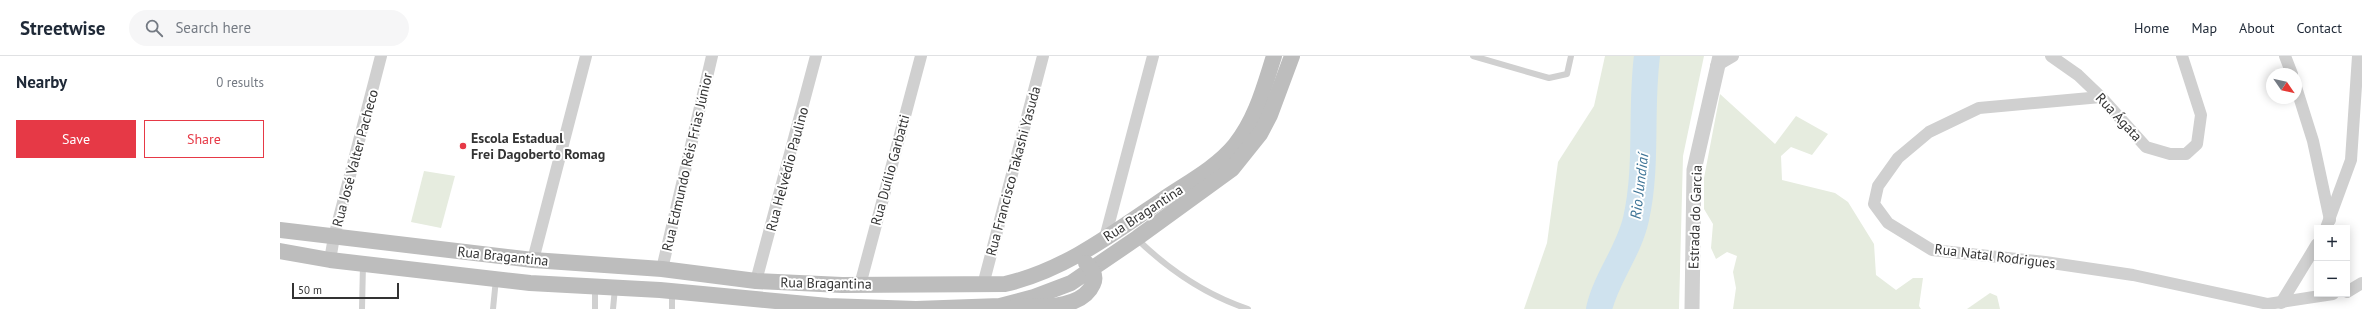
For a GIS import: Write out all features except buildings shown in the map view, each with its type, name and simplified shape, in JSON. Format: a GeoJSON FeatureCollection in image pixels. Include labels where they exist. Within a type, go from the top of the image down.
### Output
{"type":"FeatureCollection","features":[{"type":"Feature","properties":{"kind":"main road","name":"Rua Bragantina"},"geometry":{"type":"LineString","coordinates":[[280,230],[533,260],[662,269],[756,281],[860,285],[983,285],[1030,278],[1051,270],[1105,238],[1201,174],[1235,145],[1257,108],[1274,56]]}},
{"type":"Feature","properties":{"kind":"main road","name":"Rua Bragantina"},"geometry":{"type":"LineString","coordinates":[[280,251],[330,260],[496,279],[672,291],[841,307],[916,309],[1000,306],[1052,291],[1071,283],[1212,185],[1232,169],[1247,153],[1260,134],[1270,115],[1292,56]]}},
{"type":"Feature","properties":{"kind":"main road"},"geometry":{"type":"LineString","coordinates":[[1137,238],[1135,227],[1138,216]]}},
{"type":"Feature","properties":{"kind":"main road"},"geometry":{"type":"LineString","coordinates":[[1076,255],[1092,269]]}},
{"type":"Feature","properties":{"kind":"street","name":"Rua José Valter Pacheco"},"geometry":{"type":"LineString","coordinates":[[330,260],[334,237],[382,56]]}},
{"type":"Feature","properties":{"kind":"street"},"geometry":{"type":"LineString","coordinates":[[533,260],[586,56]]}},
{"type":"Feature","properties":{"kind":"street","name":"Rua Edmundo Réis Frias Júnior"},"geometry":{"type":"LineString","coordinates":[[662,269],[712,56]]}},
{"type":"Feature","properties":{"kind":"street","name":"Rua Helvédio Paulino"},"geometry":{"type":"LineString","coordinates":[[756,281],[816,56]]}},
{"type":"Feature","properties":{"kind":"street","name":"Rua Duílio Garbatti"},"geometry":{"type":"LineString","coordinates":[[860,285],[921,56]]}},
{"type":"Feature","properties":{"kind":"street","name":"Rua Francisco Takashi Yasuda"},"geometry":{"type":"LineString","coordinates":[[983,285],[1043,56]]}},
{"type":"Feature","properties":{"kind":"street"},"geometry":{"type":"LineString","coordinates":[[1105,238],[1153,56]]}},
{"type":"Feature","properties":{"kind":"street"},"geometry":{"type":"LineString","coordinates":[[1718,61],[1733,56]]}},
{"type":"Feature","properties":{"kind":"street","name":"Rua Ágata"},"geometry":{"type":"LineString","coordinates":[[2051,56],[2078,75],[2101,97],[2146,147],[2170,154],[2186,154],[2197,144],[2201,115],[2182,56]]}},
{"type":"Feature","properties":{"kind":"street"},"geometry":{"type":"LineString","coordinates":[[2285,56],[2290,68]]}},
{"type":"Feature","properties":{"kind":"street"},"geometry":{"type":"LineString","coordinates":[[2328,225],[2351,160],[2358,56]]}},
{"type":"Feature","properties":{"kind":"street","name":"Estrada do Garcia"},"geometry":{"type":"LineString","coordinates":[[1692,309],[1694,170],[1718,61]]}},
{"type":"Feature","properties":{"kind":"street","name":"Rua Natal Rodrigues"},"geometry":{"type":"LineString","coordinates":[[2101,97],[1979,108],[1936,128],[1898,158],[1878,186],[1874,204],[1888,223],[1932,250],[2045,262],[2111,272],[2268,304],[2316,297]]}},
{"type":"Feature","properties":{"kind":"street"},"geometry":{"type":"LineString","coordinates":[[2301,104],[2313,141],[2328,225]]}},
{"type":"Feature","properties":{"kind":"street"},"geometry":{"type":"LineString","coordinates":[[2281,303],[2314,249]]}},
{"type":"Feature","properties":{"kind":"street"},"geometry":{"type":"LineString","coordinates":[[2350,290],[2362,283]]}},
{"type":"Feature","properties":{"kind":"lane"},"geometry":{"type":"LineString","coordinates":[[1473,56],[1549,78],[1567,74],[1571,56]]}},
{"type":"Feature","properties":{"kind":"lane"},"geometry":{"type":"LineString","coordinates":[[1137,238],[1171,269],[1191,282],[1248,309]]}},
{"type":"Feature","properties":{"kind":"lane"},"geometry":{"type":"LineString","coordinates":[[362,309],[363,264]]}},
{"type":"Feature","properties":{"kind":"lane"},"geometry":{"type":"LineString","coordinates":[[493,309],[496,279]]}},
{"type":"Feature","properties":{"kind":"lane"},"geometry":{"type":"LineString","coordinates":[[595,309],[596,287]]}},
{"type":"Feature","properties":{"kind":"lane"},"geometry":{"type":"LineString","coordinates":[[613,309],[615,288]]}},
{"type":"Feature","properties":{"kind":"lane"},"geometry":{"type":"LineString","coordinates":[[672,291],[672,309]]}},
{"type":"Feature","properties":{"kind":"shaded area"},"geometry":{"type":"Polygon","coordinates":[[[1605,56],[1704,56],[1683,156],[1679,309],[1524,309],[1547,243],[1558,162],[1594,106],[1605,56]]]}},
{"type":"Feature","properties":{"kind":"shaded area"},"geometry":{"type":"Polygon","coordinates":[[[1720,94],[1775,144],[1796,116],[1828,134],[1812,155],[1791,147],[1781,156],[1782,180],[1835,193],[1848,202],[1874,244],[1876,275],[1896,290],[1913,278],[1923,278],[1919,306],[1921,309],[1733,309],[1736,288],[1733,272],[1737,256],[1727,252],[1716,259],[1711,248],[1713,224],[1704,209],[1704,178],[1720,94]]]}},
{"type":"Feature","properties":{"kind":"shaded area"},"geometry":{"type":"Polygon","coordinates":[[[424,171],[455,176],[441,228],[411,222],[424,171]]]}},
{"type":"Feature","properties":{"kind":"shaded area"},"geometry":{"type":"Polygon","coordinates":[[[1990,293],[1997,296],[2000,309],[1967,309],[1990,293]]]}},
{"type":"Feature","properties":{"kind":"waterway","name":"Rio Jundiaí"},"geometry":{"type":"LineString","coordinates":[[1599,309],[1607,286],[1633,231],[1640,199],[1647,56]]}},
{"type":"Feature","properties":{"kind":"place","name":"Escola Estadual Frei Dagoberto Romag"},"geometry":{"type":"Point","coordinates":[463,146]}}]}
